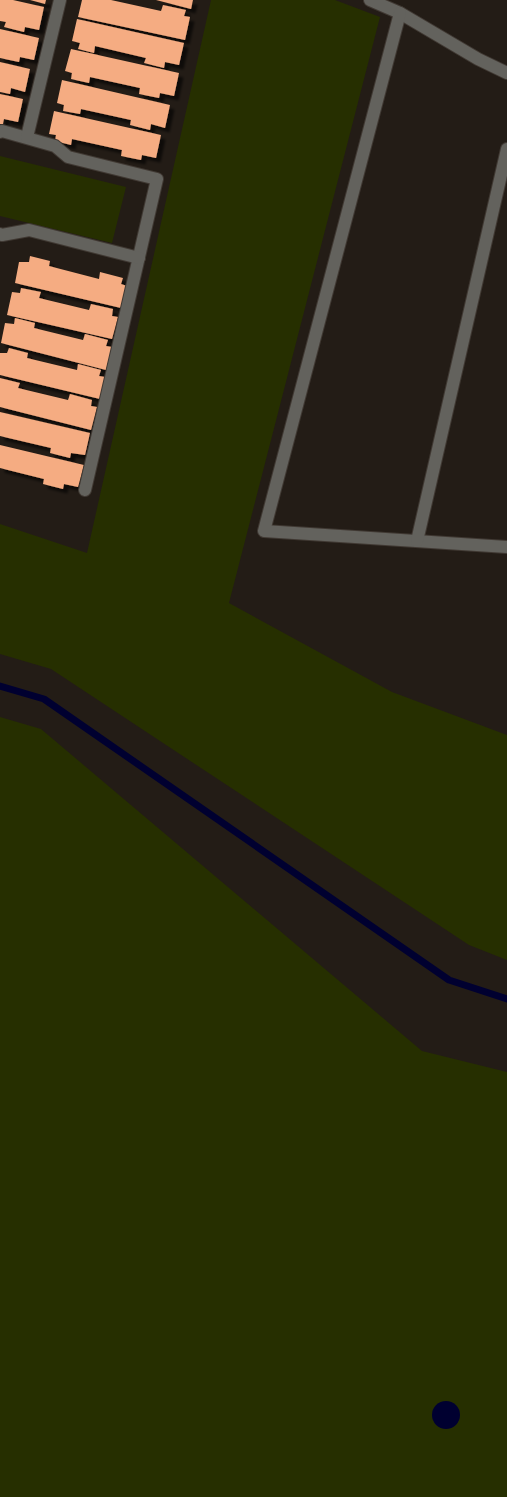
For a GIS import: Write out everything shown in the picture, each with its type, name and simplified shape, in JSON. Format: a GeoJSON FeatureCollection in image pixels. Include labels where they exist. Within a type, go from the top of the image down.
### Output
{"type":"FeatureCollection","features":[{"type":"Feature","properties":{"kind":"street"},"geometry":{"type":"LineString","coordinates":[[27,137],[61,0]]}},
{"type":"Feature","properties":{"kind":"street"},"geometry":{"type":"LineString","coordinates":[[370,0],[400,13],[478,59],[507,73]]}},
{"type":"Feature","properties":{"kind":"street"},"geometry":{"type":"LineString","coordinates":[[400,13],[264,531],[507,547]]}},
{"type":"Feature","properties":{"kind":"street"},"geometry":{"type":"LineString","coordinates":[[0,132],[27,137],[55,146],[68,157],[157,179],[85,490]]}},
{"type":"Feature","properties":{"kind":"street"},"geometry":{"type":"LineString","coordinates":[[417,541],[507,149]]}},
{"type":"Feature","properties":{"kind":"street"},"geometry":{"type":"LineString","coordinates":[[1,237],[29,230],[139,258]]}},
{"type":"Feature","properties":{"kind":"green space"},"geometry":{"type":"Polygon","coordinates":[[[211,0],[335,0],[380,17],[229,603],[392,692],[507,735],[507,960],[469,945],[51,669],[0,654],[0,524],[87,553],[211,0]]]}},
{"type":"Feature","properties":{"kind":"green space"},"geometry":{"type":"Polygon","coordinates":[[[0,156],[126,187],[112,243],[0,216],[0,156]]]}},
{"type":"Feature","properties":{"kind":"green space"},"geometry":{"type":"Polygon","coordinates":[[[0,717],[41,729],[422,1051],[507,1072],[507,1497],[0,1497],[0,717]]]}},
{"type":"Feature","properties":{"kind":"shaded area"},"geometry":{"type":"Polygon","coordinates":[[[446,1401],[456,1405],[460,1415],[456,1425],[446,1429],[436,1425],[432,1415],[436,1405],[446,1401]]]}},
{"type":"Feature","properties":{"kind":"building"},"geometry":{"type":"Polygon","coordinates":[[[0,0],[13,0],[44,7],[39,30],[25,27],[24,32],[4,27],[6,22],[0,21],[0,0]]]}},
{"type":"Feature","properties":{"kind":"building"},"geometry":{"type":"Polygon","coordinates":[[[30,0],[46,0],[45,4],[30,0]]]}},
{"type":"Feature","properties":{"kind":"building"},"geometry":{"type":"Polygon","coordinates":[[[82,0],[111,0],[161,11],[163,5],[186,10],[184,16],[190,17],[185,40],[78,17],[82,0]]]}},
{"type":"Feature","properties":{"kind":"building"},"geometry":{"type":"Polygon","coordinates":[[[156,0],[193,0],[191,9],[156,0]]]}},
{"type":"Feature","properties":{"kind":"building"},"geometry":{"type":"Polygon","coordinates":[[[77,19],[184,43],[179,65],[165,62],[164,68],[144,63],[146,58],[95,46],[94,53],[78,49],[80,43],[72,41],[77,19]]]}},
{"type":"Feature","properties":{"kind":"building"},"geometry":{"type":"Polygon","coordinates":[[[0,29],[39,38],[34,60],[20,57],[19,62],[0,58],[0,29]]]}},
{"type":"Feature","properties":{"kind":"building"},"geometry":{"type":"Polygon","coordinates":[[[71,49],[179,73],[174,96],[160,93],[159,98],[139,94],[140,88],[90,77],[89,83],[71,79],[72,73],[65,71],[71,49]]]}},
{"type":"Feature","properties":{"kind":"building"},"geometry":{"type":"Polygon","coordinates":[[[0,62],[30,69],[25,92],[11,88],[10,94],[0,92],[0,62]]]}},
{"type":"Feature","properties":{"kind":"building"},"geometry":{"type":"Polygon","coordinates":[[[62,80],[170,105],[165,128],[151,124],[150,130],[130,125],[131,120],[81,109],[80,114],[63,111],[64,105],[57,103],[62,80]]]}},
{"type":"Feature","properties":{"kind":"building"},"geometry":{"type":"Polygon","coordinates":[[[0,94],[23,99],[18,122],[4,119],[3,124],[0,124],[0,94]]]}},
{"type":"Feature","properties":{"kind":"building"},"geometry":{"type":"Polygon","coordinates":[[[54,111],[161,135],[156,158],[142,155],[141,160],[121,156],[122,150],[72,139],[71,145],[55,141],[56,135],[49,134],[54,111]]]}},
{"type":"Feature","properties":{"kind":"building"},"geometry":{"type":"Polygon","coordinates":[[[30,256],[50,261],[49,266],[99,279],[100,272],[123,278],[121,284],[127,286],[121,308],[15,283],[19,262],[29,262],[30,256]]]}},
{"type":"Feature","properties":{"kind":"building"},"geometry":{"type":"Polygon","coordinates":[[[21,288],[41,292],[39,298],[89,310],[91,304],[113,309],[112,316],[118,317],[112,339],[7,315],[12,292],[20,293],[21,288]]]}},
{"type":"Feature","properties":{"kind":"building"},"geometry":{"type":"Polygon","coordinates":[[[15,318],[35,323],[34,328],[83,340],[85,334],[108,340],[106,346],[112,347],[106,370],[1,343],[5,323],[14,324],[15,318]]]}},
{"type":"Feature","properties":{"kind":"building"},"geometry":{"type":"Polygon","coordinates":[[[9,348],[28,353],[27,358],[77,370],[78,364],[101,370],[99,376],[105,377],[100,399],[0,375],[0,353],[7,353],[9,348]]]}},
{"type":"Feature","properties":{"kind":"building"},"geometry":{"type":"Polygon","coordinates":[[[0,378],[20,383],[18,388],[68,400],[70,394],[92,400],[91,406],[97,407],[91,430],[0,407],[0,378]]]}},
{"type":"Feature","properties":{"kind":"building"},"geometry":{"type":"Polygon","coordinates":[[[0,412],[90,433],[85,455],[71,453],[70,458],[50,453],[51,448],[0,436],[0,412]]]}},
{"type":"Feature","properties":{"kind":"building"},"geometry":{"type":"Polygon","coordinates":[[[0,445],[84,465],[78,487],[64,484],[63,489],[43,484],[44,479],[0,468],[0,445]]]}},
{"type":"Feature","properties":{"kind":"waterway"},"geometry":{"type":"LineString","coordinates":[[0,686],[44,699],[449,980],[507,999]]}}]}
